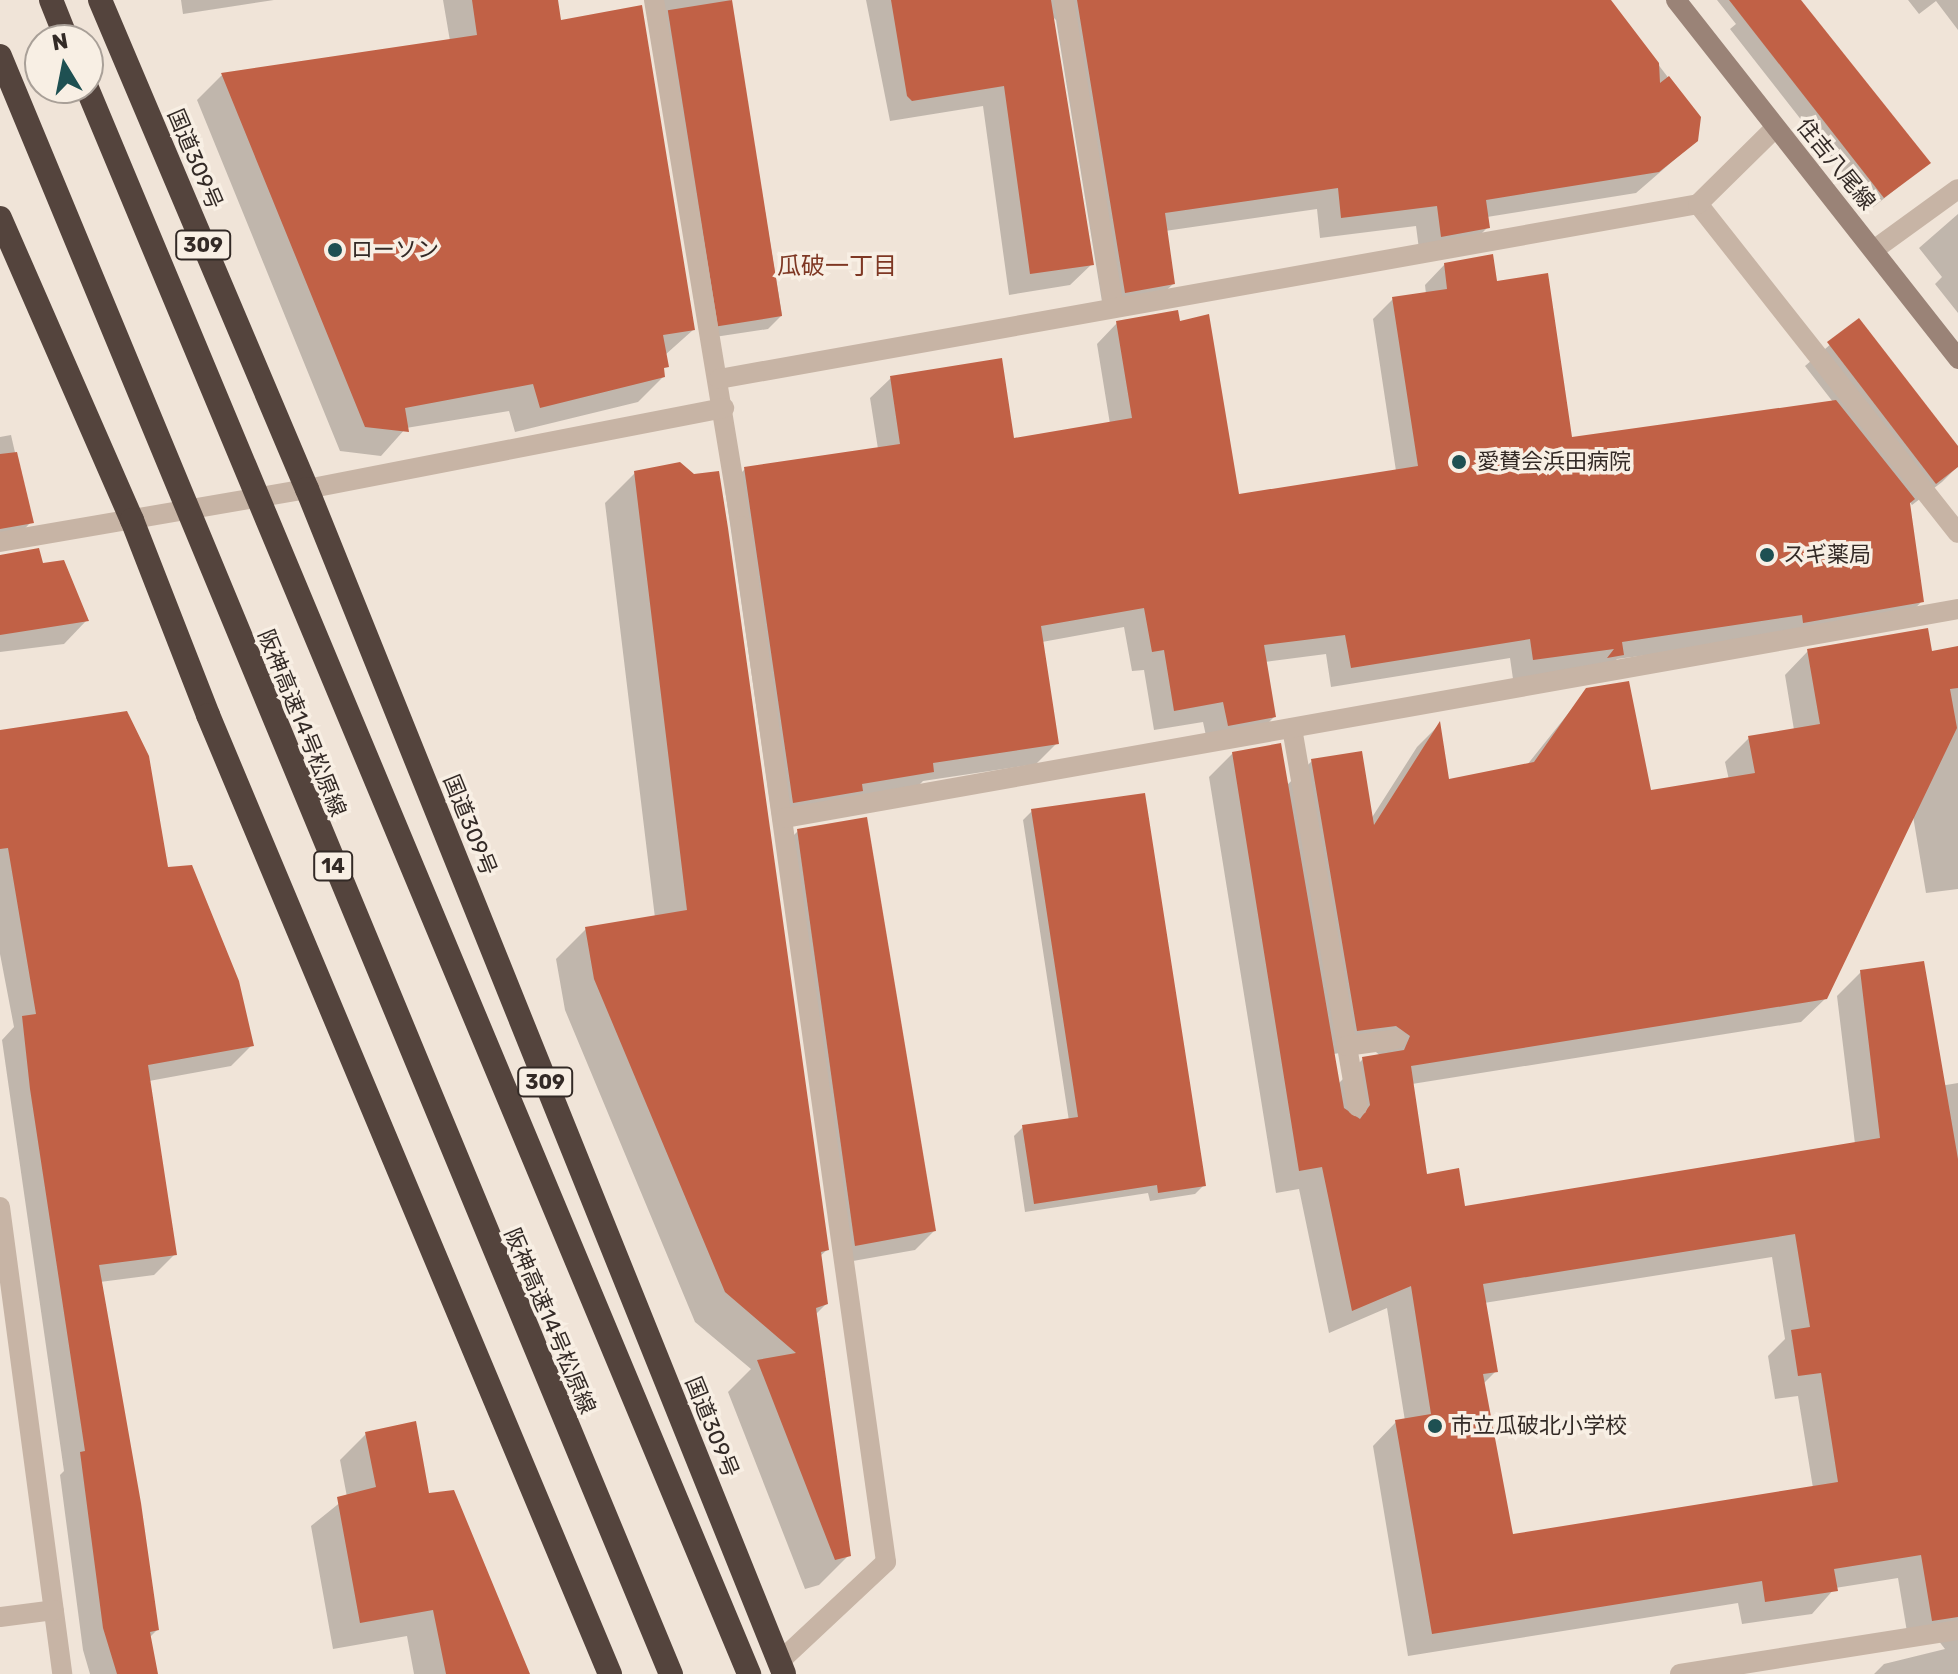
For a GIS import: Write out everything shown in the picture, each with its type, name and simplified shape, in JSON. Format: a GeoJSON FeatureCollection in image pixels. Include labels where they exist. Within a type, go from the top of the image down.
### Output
{"type":"FeatureCollection","features":[{"type":"Feature","properties":{"kind":"highway"},"geometry":{"type":"LineString","coordinates":[[51,0],[61,24]]}},
{"type":"Feature","properties":{"kind":"highway","name":"国道309号"},"geometry":{"type":"LineString","coordinates":[[100,0],[307,489],[781,1668]]}},
{"type":"Feature","properties":{"kind":"highway","name":"阪神高速14号松原線"},"geometry":{"type":"LineString","coordinates":[[0,56],[671,1674]]}},
{"type":"Feature","properties":{"kind":"highway","name":"阪神高速14号松原線"},"geometry":{"type":"LineString","coordinates":[[94,104],[749,1674]]}},
{"type":"Feature","properties":{"kind":"highway"},"geometry":{"type":"LineString","coordinates":[[0,218],[132,520],[214,729],[610,1674]]}},
{"type":"Feature","properties":{"kind":"main road","name":"住吉八尾線"},"geometry":{"type":"LineString","coordinates":[[1676,0],[1775,128],[1875,249],[1958,359]]}},
{"type":"Feature","properties":{"kind":"street"},"geometry":{"type":"LineString","coordinates":[[654,0],[724,408],[785,818],[886,1562],[781,1668]]}},
{"type":"Feature","properties":{"kind":"street"},"geometry":{"type":"LineString","coordinates":[[1064,0],[1114,308]]}},
{"type":"Feature","properties":{"kind":"street"},"geometry":{"type":"LineString","coordinates":[[719,379],[1698,204],[1775,128]]}},
{"type":"Feature","properties":{"kind":"street"},"geometry":{"type":"LineString","coordinates":[[1875,249],[1958,189]]}},
{"type":"Feature","properties":{"kind":"street"},"geometry":{"type":"LineString","coordinates":[[1698,204],[1958,533]]}},
{"type":"Feature","properties":{"kind":"street"},"geometry":{"type":"LineString","coordinates":[[0,542],[307,489],[724,408]]}},
{"type":"Feature","properties":{"kind":"street"},"geometry":{"type":"LineString","coordinates":[[785,818],[1958,609]]}},
{"type":"Feature","properties":{"kind":"street"},"geometry":{"type":"LineString","coordinates":[[1292,728],[1357,1106]]}},
{"type":"Feature","properties":{"kind":"street"},"geometry":{"type":"LineString","coordinates":[[1346,1046],[1397,1039]]}},
{"type":"Feature","properties":{"kind":"street"},"geometry":{"type":"LineString","coordinates":[[0,1207],[62,1674]]}},
{"type":"Feature","properties":{"kind":"street"},"geometry":{"type":"LineString","coordinates":[[0,1617],[54,1610]]}},
{"type":"Feature","properties":{"kind":"street"},"geometry":{"type":"LineString","coordinates":[[1680,1674],[1958,1630]]}},
{"type":"Feature","properties":{"kind":"building"},"geometry":{"type":"Polygon","coordinates":[[[472,0],[558,0],[561,20],[642,5],[695,330],[663,335],[669,367],[664,368],[665,377],[540,408],[533,384],[405,408],[409,432],[365,427],[221,73],[477,35],[472,0]]]}},
{"type":"Feature","properties":{"kind":"building"},"geometry":{"type":"Polygon","coordinates":[[[732,0],[782,316],[718,326],[668,10],[732,0]]]}},
{"type":"Feature","properties":{"kind":"building"},"geometry":{"type":"Polygon","coordinates":[[[891,0],[1051,0],[1094,265],[1030,274],[1004,86],[912,101],[907,96],[891,0]]]}},
{"type":"Feature","properties":{"kind":"building"},"geometry":{"type":"Polygon","coordinates":[[[1077,0],[1611,0],[1659,63],[1660,83],[1669,76],[1701,117],[1698,141],[1659,172],[1486,200],[1490,228],[1441,237],[1437,206],[1341,218],[1338,188],[1165,213],[1175,284],[1125,293],[1077,0]]]}},
{"type":"Feature","properties":{"kind":"building"},"geometry":{"type":"Polygon","coordinates":[[[1729,0],[1801,0],[1931,163],[1884,198],[1729,0]]]}},
{"type":"Feature","properties":{"kind":"building"},"geometry":{"type":"Polygon","coordinates":[[[1493,254],[1497,281],[1548,273],[1572,437],[1836,400],[1915,499],[1910,503],[1924,602],[1803,623],[1802,615],[1622,642],[1624,655],[1607,658],[1614,649],[1533,660],[1530,639],[1351,668],[1345,635],[1264,645],[1276,717],[1228,726],[1223,702],[1174,711],[1164,650],[1152,652],[1144,608],[1041,626],[1059,744],[933,763],[934,772],[862,784],[863,791],[793,803],[744,467],[900,444],[890,376],[1002,358],[1014,438],[1132,418],[1116,321],[1178,310],[1180,321],[1209,314],[1239,494],[1418,466],[1392,297],[1447,289],[1444,263],[1493,254]]]}},
{"type":"Feature","properties":{"kind":"building"},"geometry":{"type":"Polygon","coordinates":[[[1859,318],[1958,446],[1958,467],[1936,484],[1827,342],[1859,318]]]}},
{"type":"Feature","properties":{"kind":"building"},"geometry":{"type":"Polygon","coordinates":[[[17,452],[34,523],[0,529],[0,454],[17,452]]]}},
{"type":"Feature","properties":{"kind":"building"},"geometry":{"type":"Polygon","coordinates":[[[680,462],[694,474],[719,471],[728,528],[829,1250],[821,1252],[828,1304],[816,1308],[851,1556],[835,1560],[757,1360],[796,1353],[725,1292],[594,979],[585,927],[687,910],[634,471],[680,462]]]}},
{"type":"Feature","properties":{"kind":"building"},"geometry":{"type":"Polygon","coordinates":[[[39,548],[43,563],[64,560],[89,621],[0,635],[0,555],[39,548]]]}},
{"type":"Feature","properties":{"kind":"building"},"geometry":{"type":"Polygon","coordinates":[[[1928,628],[1932,651],[1958,646],[1958,688],[1950,689],[1957,728],[1827,999],[1411,1066],[1427,1174],[1459,1168],[1465,1206],[1880,1138],[1860,970],[1924,961],[1958,1159],[1958,1617],[1932,1621],[1921,1555],[1834,1569],[1838,1591],[1765,1602],[1762,1581],[1432,1634],[1395,1420],[1431,1414],[1411,1286],[1352,1311],[1322,1167],[1299,1171],[1232,752],[1281,743],[1344,1108],[1360,1119],[1370,1105],[1362,1057],[1404,1050],[1410,1036],[1396,1026],[1357,1031],[1311,759],[1362,751],[1374,825],[1440,721],[1449,779],[1534,762],[1586,688],[1629,681],[1651,790],[1755,773],[1748,736],[1820,724],[1807,649],[1928,628]],[[1795,1234],[1483,1284],[1498,1372],[1483,1374],[1513,1534],[1838,1482],[1821,1373],[1798,1376],[1791,1330],[1810,1327],[1795,1234]]]}},
{"type":"Feature","properties":{"kind":"building"},"geometry":{"type":"Polygon","coordinates":[[[127,711],[149,756],[168,867],[192,865],[239,981],[254,1046],[148,1065],[177,1255],[99,1265],[141,1503],[159,1630],[150,1632],[158,1674],[117,1674],[103,1628],[80,1452],[85,1451],[30,1089],[22,1016],[36,1014],[8,848],[0,849],[0,730],[127,711]]]}},
{"type":"Feature","properties":{"kind":"building"},"geometry":{"type":"Polygon","coordinates":[[[1145,793],[1206,1186],[1158,1193],[1157,1185],[1034,1204],[1022,1125],[1078,1117],[1031,809],[1145,793]]]}},
{"type":"Feature","properties":{"kind":"building"},"geometry":{"type":"Polygon","coordinates":[[[867,817],[936,1231],[855,1246],[797,829],[867,817]]]}},
{"type":"Feature","properties":{"kind":"building"},"geometry":{"type":"Polygon","coordinates":[[[416,1421],[429,1493],[454,1490],[530,1674],[446,1674],[433,1610],[360,1623],[337,1497],[376,1487],[365,1432],[416,1421]]]}},
{"type":"Feature","properties":{"kind":"place","name":"ローソン"},"geometry":{"type":"Point","coordinates":[335,250]}},
{"type":"Feature","properties":{"kind":"place","name":"愛賛会浜田病院"},"geometry":{"type":"Point","coordinates":[1459,462]}},
{"type":"Feature","properties":{"kind":"place","name":"スギ薬局"},"geometry":{"type":"Point","coordinates":[1767,555]}},
{"type":"Feature","properties":{"kind":"place","name":"市立瓜破北小学校"},"geometry":{"type":"Point","coordinates":[1435,1426]}},
{"type":"Feature","properties":{"kind":"district","name":"瓜破一丁目"},"geometry":{"type":"Point","coordinates":[837,267]}}]}
